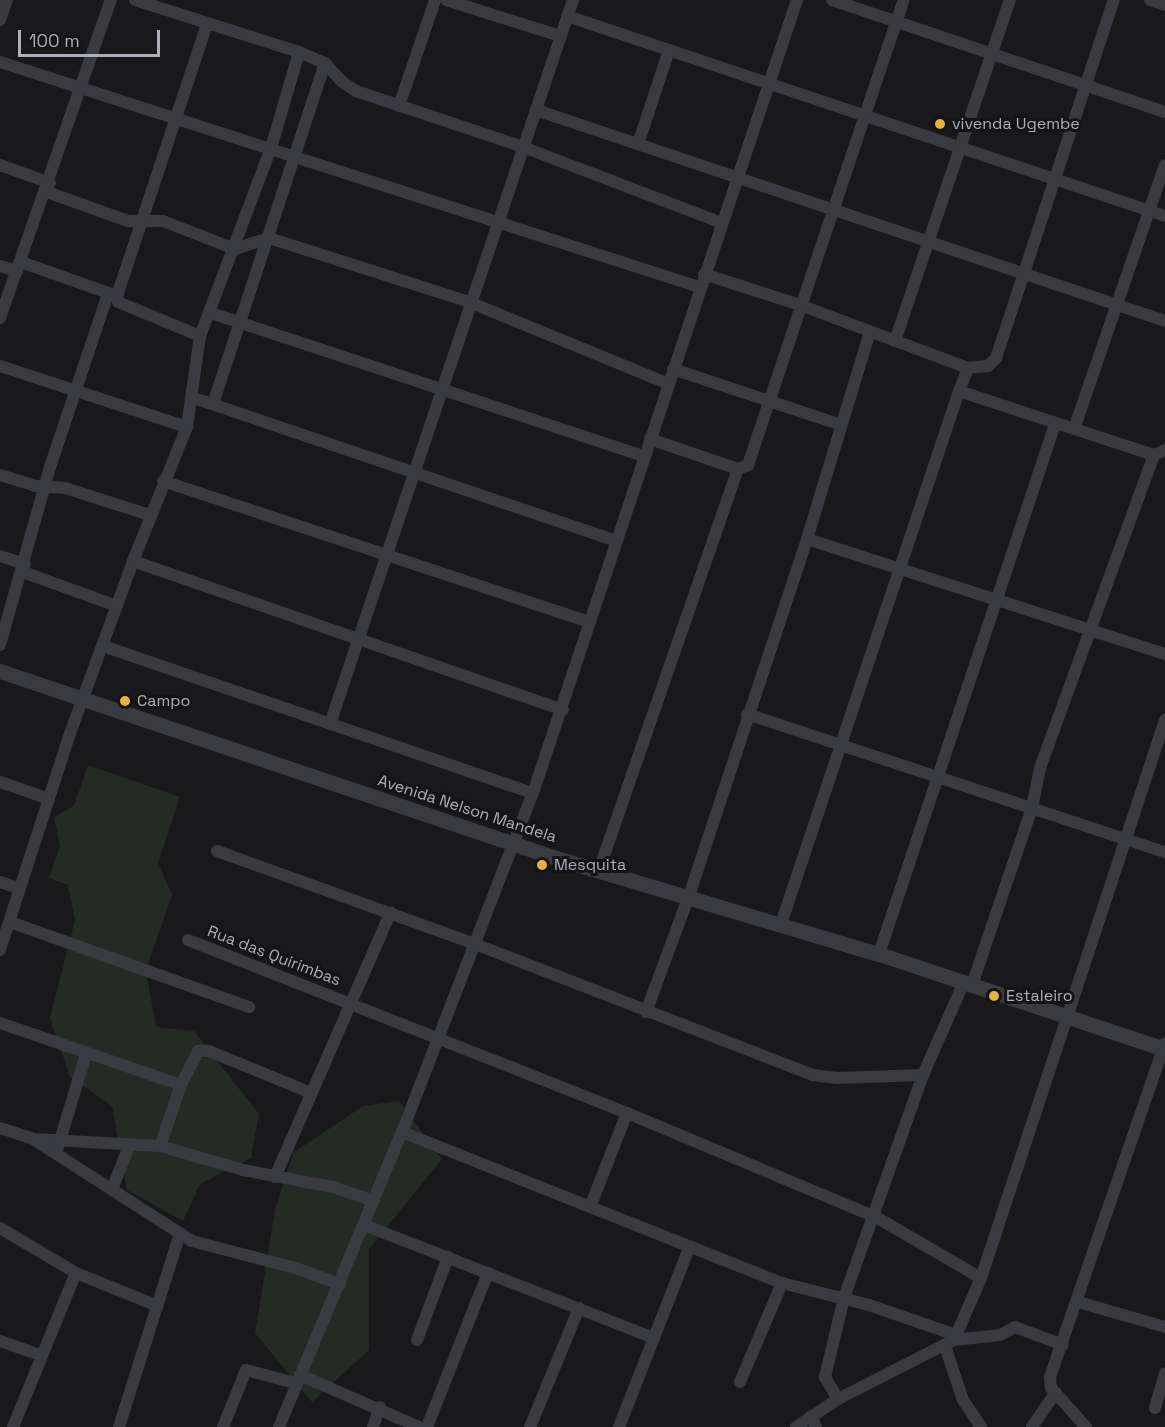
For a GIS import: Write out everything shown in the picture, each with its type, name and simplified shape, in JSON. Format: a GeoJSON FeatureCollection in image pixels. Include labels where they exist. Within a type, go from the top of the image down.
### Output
{"type":"FeatureCollection","features":[{"type":"Feature","properties":{"kind":"street"},"geometry":{"type":"LineString","coordinates":[[0,20],[7,0]]}},
{"type":"Feature","properties":{"kind":"street"},"geometry":{"type":"LineString","coordinates":[[0,318],[49,187],[111,0]]}},
{"type":"Feature","properties":{"kind":"street"},"geometry":{"type":"LineString","coordinates":[[135,0],[299,52],[325,63],[341,81],[356,91],[523,147],[722,223]]}},
{"type":"Feature","properties":{"kind":"street"},"geometry":{"type":"LineString","coordinates":[[399,106],[435,0]]}},
{"type":"Feature","properties":{"kind":"street"},"geometry":{"type":"LineString","coordinates":[[446,0],[560,36]]}},
{"type":"Feature","properties":{"kind":"street"},"geometry":{"type":"LineString","coordinates":[[330,724],[469,302],[573,0]]}},
{"type":"Feature","properties":{"kind":"street"},"geometry":{"type":"LineString","coordinates":[[279,1427],[297,1379],[340,1284],[402,1132],[436,1039],[476,944],[533,793],[563,710],[614,540],[669,384],[699,287],[771,85],[797,0]]}},
{"type":"Feature","properties":{"kind":"street"},"geometry":{"type":"LineString","coordinates":[[832,0],[1165,112]]}},
{"type":"Feature","properties":{"kind":"street"},"geometry":{"type":"LineString","coordinates":[[599,870],[738,469],[750,462],[800,305],[904,0]]}},
{"type":"Feature","properties":{"kind":"street"},"geometry":{"type":"LineString","coordinates":[[895,341],[1010,0]]}},
{"type":"Feature","properties":{"kind":"street"},"geometry":{"type":"LineString","coordinates":[[704,274],[800,305],[968,368],[988,366],[996,358],[1114,0]]}},
{"type":"Feature","properties":{"kind":"street"},"geometry":{"type":"LineString","coordinates":[[1150,0],[1165,5]]}},
{"type":"Feature","properties":{"kind":"street"},"geometry":{"type":"LineString","coordinates":[[567,16],[1165,216]]}},
{"type":"Feature","properties":{"kind":"street"},"geometry":{"type":"LineString","coordinates":[[0,645],[24,568],[44,487],[75,390],[142,220],[207,24]]}},
{"type":"Feature","properties":{"kind":"street"},"geometry":{"type":"LineString","coordinates":[[638,144],[669,50]]}},
{"type":"Feature","properties":{"kind":"street"},"geometry":{"type":"LineString","coordinates":[[0,950],[83,699],[163,481],[187,427],[194,398],[194,363],[200,336],[211,313],[271,148],[299,52]]}},
{"type":"Feature","properties":{"kind":"street"},"geometry":{"type":"LineString","coordinates":[[0,62],[699,287]]}},
{"type":"Feature","properties":{"kind":"street"},"geometry":{"type":"LineString","coordinates":[[213,404],[238,322],[270,238],[297,157],[325,63]]}},
{"type":"Feature","properties":{"kind":"street"},"geometry":{"type":"LineString","coordinates":[[536,110],[927,244],[1165,321]]}},
{"type":"Feature","properties":{"kind":"street"},"geometry":{"type":"LineString","coordinates":[[0,165],[128,220],[163,221],[235,249],[270,238],[469,302],[669,384]]}},
{"type":"Feature","properties":{"kind":"street"},"geometry":{"type":"LineString","coordinates":[[1074,429],[1165,165]]}},
{"type":"Feature","properties":{"kind":"street"},"geometry":{"type":"LineString","coordinates":[[0,266],[19,267],[112,295],[118,303],[200,336]]}},
{"type":"Feature","properties":{"kind":"street"},"geometry":{"type":"LineString","coordinates":[[211,313],[643,456]]}},
{"type":"Feature","properties":{"kind":"street"},"geometry":{"type":"LineString","coordinates":[[646,1012],[689,896],[747,714],[807,539],[870,331]]}},
{"type":"Feature","properties":{"kind":"street"},"geometry":{"type":"LineString","coordinates":[[0,366],[187,427]]}},
{"type":"Feature","properties":{"kind":"street"},"geometry":{"type":"LineString","coordinates":[[781,924],[968,368]]}},
{"type":"Feature","properties":{"kind":"street"},"geometry":{"type":"LineString","coordinates":[[673,369],[841,425]]}},
{"type":"Feature","properties":{"kind":"street"},"geometry":{"type":"LineString","coordinates":[[838,1399],[825,1377],[844,1298],[876,1216],[923,1075],[968,984],[1032,808],[1040,768],[1159,453],[1074,429],[959,391]]}},
{"type":"Feature","properties":{"kind":"street"},"geometry":{"type":"LineString","coordinates":[[194,398],[614,540]]}},
{"type":"Feature","properties":{"kind":"street"},"geometry":{"type":"LineString","coordinates":[[879,954],[994,601],[1055,423]]}},
{"type":"Feature","properties":{"kind":"street"},"geometry":{"type":"LineString","coordinates":[[650,439],[738,469]]}},
{"type":"Feature","properties":{"kind":"street"},"geometry":{"type":"LineString","coordinates":[[0,475],[44,487],[65,488],[150,516]]}},
{"type":"Feature","properties":{"kind":"street"},"geometry":{"type":"LineString","coordinates":[[163,481],[590,622]]}},
{"type":"Feature","properties":{"kind":"street"},"geometry":{"type":"LineString","coordinates":[[807,539],[1090,633],[1165,654]]}},
{"type":"Feature","properties":{"kind":"street"},"geometry":{"type":"LineString","coordinates":[[0,556],[117,606]]}},
{"type":"Feature","properties":{"kind":"street"},"geometry":{"type":"LineString","coordinates":[[133,561],[357,641],[563,710]]}},
{"type":"Feature","properties":{"kind":"street"},"geometry":{"type":"LineString","coordinates":[[103,646],[533,793]]}},
{"type":"Feature","properties":{"kind":"street","name":"Avenida Nelson Mandela"},"geometry":{"type":"LineString","coordinates":[[0,671],[514,844],[879,954],[1164,1047]]}},
{"type":"Feature","properties":{"kind":"street"},"geometry":{"type":"LineString","coordinates":[[747,714],[1165,852]]}},
{"type":"Feature","properties":{"kind":"street"},"geometry":{"type":"LineString","coordinates":[[981,1427],[963,1400],[952,1340],[981,1278],[1124,837],[1165,720]]}},
{"type":"Feature","properties":{"kind":"street"},"geometry":{"type":"LineString","coordinates":[[0,782],[49,799]]}},
{"type":"Feature","properties":{"kind":"street"},"geometry":{"type":"LineString","coordinates":[[217,851],[391,912],[813,1075],[837,1078],[923,1075]]}},
{"type":"Feature","properties":{"kind":"street"},"geometry":{"type":"LineString","coordinates":[[0,882],[19,888]]}},
{"type":"Feature","properties":{"kind":"street"},"geometry":{"type":"LineString","coordinates":[[275,1176],[309,1092],[391,912]]}},
{"type":"Feature","properties":{"kind":"street"},"geometry":{"type":"LineString","coordinates":[[9,922],[249,1006]]}},
{"type":"Feature","properties":{"kind":"street","name":"Rua das Quirimbas"},"geometry":{"type":"LineString","coordinates":[[188,940],[627,1113],[876,1216],[981,1278]]}},
{"type":"Feature","properties":{"kind":"street"},"geometry":{"type":"LineString","coordinates":[[0,1023],[181,1085]]}},
{"type":"Feature","properties":{"kind":"street"},"geometry":{"type":"LineString","coordinates":[[1086,1427],[1051,1388],[1050,1377],[1078,1302],[1164,1047]]}},
{"type":"Feature","properties":{"kind":"street"},"geometry":{"type":"LineString","coordinates":[[160,1146],[181,1085],[195,1054],[203,1050],[309,1092]]}},
{"type":"Feature","properties":{"kind":"street"},"geometry":{"type":"LineString","coordinates":[[57,1154],[58,1139],[86,1054]]}},
{"type":"Feature","properties":{"kind":"street"},"geometry":{"type":"LineString","coordinates":[[590,1207],[627,1113]]}},
{"type":"Feature","properties":{"kind":"street"},"geometry":{"type":"LineString","coordinates":[[0,1128],[33,1139],[180,1233],[211,1248],[295,1268],[340,1284]]}},
{"type":"Feature","properties":{"kind":"street"},"geometry":{"type":"LineString","coordinates":[[402,1132],[782,1283],[822,1296],[844,1298],[952,1340]]}},
{"type":"Feature","properties":{"kind":"street"},"geometry":{"type":"LineString","coordinates":[[33,1139],[160,1146],[275,1176],[333,1187],[374,1201]]}},
{"type":"Feature","properties":{"kind":"street"},"geometry":{"type":"LineString","coordinates":[[112,1189],[130,1144]]}},
{"type":"Feature","properties":{"kind":"street"},"geometry":{"type":"LineString","coordinates":[[364,1225],[652,1337]]}},
{"type":"Feature","properties":{"kind":"street"},"geometry":{"type":"LineString","coordinates":[[0,1228],[76,1273],[158,1306]]}},
{"type":"Feature","properties":{"kind":"street"},"geometry":{"type":"LineString","coordinates":[[119,1427],[180,1233]]}},
{"type":"Feature","properties":{"kind":"street"},"geometry":{"type":"LineString","coordinates":[[619,1427],[652,1337],[690,1246]]}},
{"type":"Feature","properties":{"kind":"street"},"geometry":{"type":"LineString","coordinates":[[417,1340],[448,1257]]}},
{"type":"Feature","properties":{"kind":"street"},"geometry":{"type":"LineString","coordinates":[[13,1427],[40,1355],[76,1273]]}},
{"type":"Feature","properties":{"kind":"street"},"geometry":{"type":"LineString","coordinates":[[427,1427],[488,1273]]}},
{"type":"Feature","properties":{"kind":"street"},"geometry":{"type":"LineString","coordinates":[[740,1382],[782,1283]]}},
{"type":"Feature","properties":{"kind":"street"},"geometry":{"type":"LineString","coordinates":[[1078,1302],[1165,1327]]}},
{"type":"Feature","properties":{"kind":"street"},"geometry":{"type":"LineString","coordinates":[[530,1427],[579,1308]]}},
{"type":"Feature","properties":{"kind":"street"},"geometry":{"type":"LineString","coordinates":[[796,1427],[813,1421],[838,1399],[952,1340],[1000,1335],[1015,1327],[1063,1345]]}},
{"type":"Feature","properties":{"kind":"street"},"geometry":{"type":"LineString","coordinates":[[0,1341],[40,1355]]}},
{"type":"Feature","properties":{"kind":"street"},"geometry":{"type":"LineString","coordinates":[[222,1427],[246,1370],[297,1379],[380,1407],[419,1427]]}},
{"type":"Feature","properties":{"kind":"street"},"geometry":{"type":"LineString","coordinates":[[1155,1408],[1165,1373]]}},
{"type":"Feature","properties":{"kind":"street"},"geometry":{"type":"LineString","coordinates":[[1032,1427],[1056,1392]]}},
{"type":"Feature","properties":{"kind":"street"},"geometry":{"type":"LineString","coordinates":[[373,1427],[380,1407]]}},
{"type":"Feature","properties":{"kind":"shaded area"},"geometry":{"type":"Polygon","coordinates":[[[88,765],[180,797],[158,863],[172,895],[146,970],[156,1027],[194,1031],[259,1114],[251,1158],[200,1184],[183,1221],[127,1190],[112,1106],[70,1077],[50,1018],[75,920],[68,885],[49,878],[60,846],[54,817],[74,806],[88,765]]]}},
{"type":"Feature","properties":{"kind":"shaded area"},"geometry":{"type":"Polygon","coordinates":[[[399,1101],[442,1159],[369,1249],[369,1350],[312,1402],[255,1333],[275,1210],[293,1153],[363,1106],[399,1101]]]}},
{"type":"Feature","properties":{"kind":"place","name":"vivenda Ugembe"},"geometry":{"type":"Point","coordinates":[940,124]}},
{"type":"Feature","properties":{"kind":"place","name":"Campo"},"geometry":{"type":"Point","coordinates":[125,701]}},
{"type":"Feature","properties":{"kind":"place","name":"Mesquita"},"geometry":{"type":"Point","coordinates":[542,865]}},
{"type":"Feature","properties":{"kind":"place","name":"Estaleiro"},"geometry":{"type":"Point","coordinates":[994,996]}}]}
